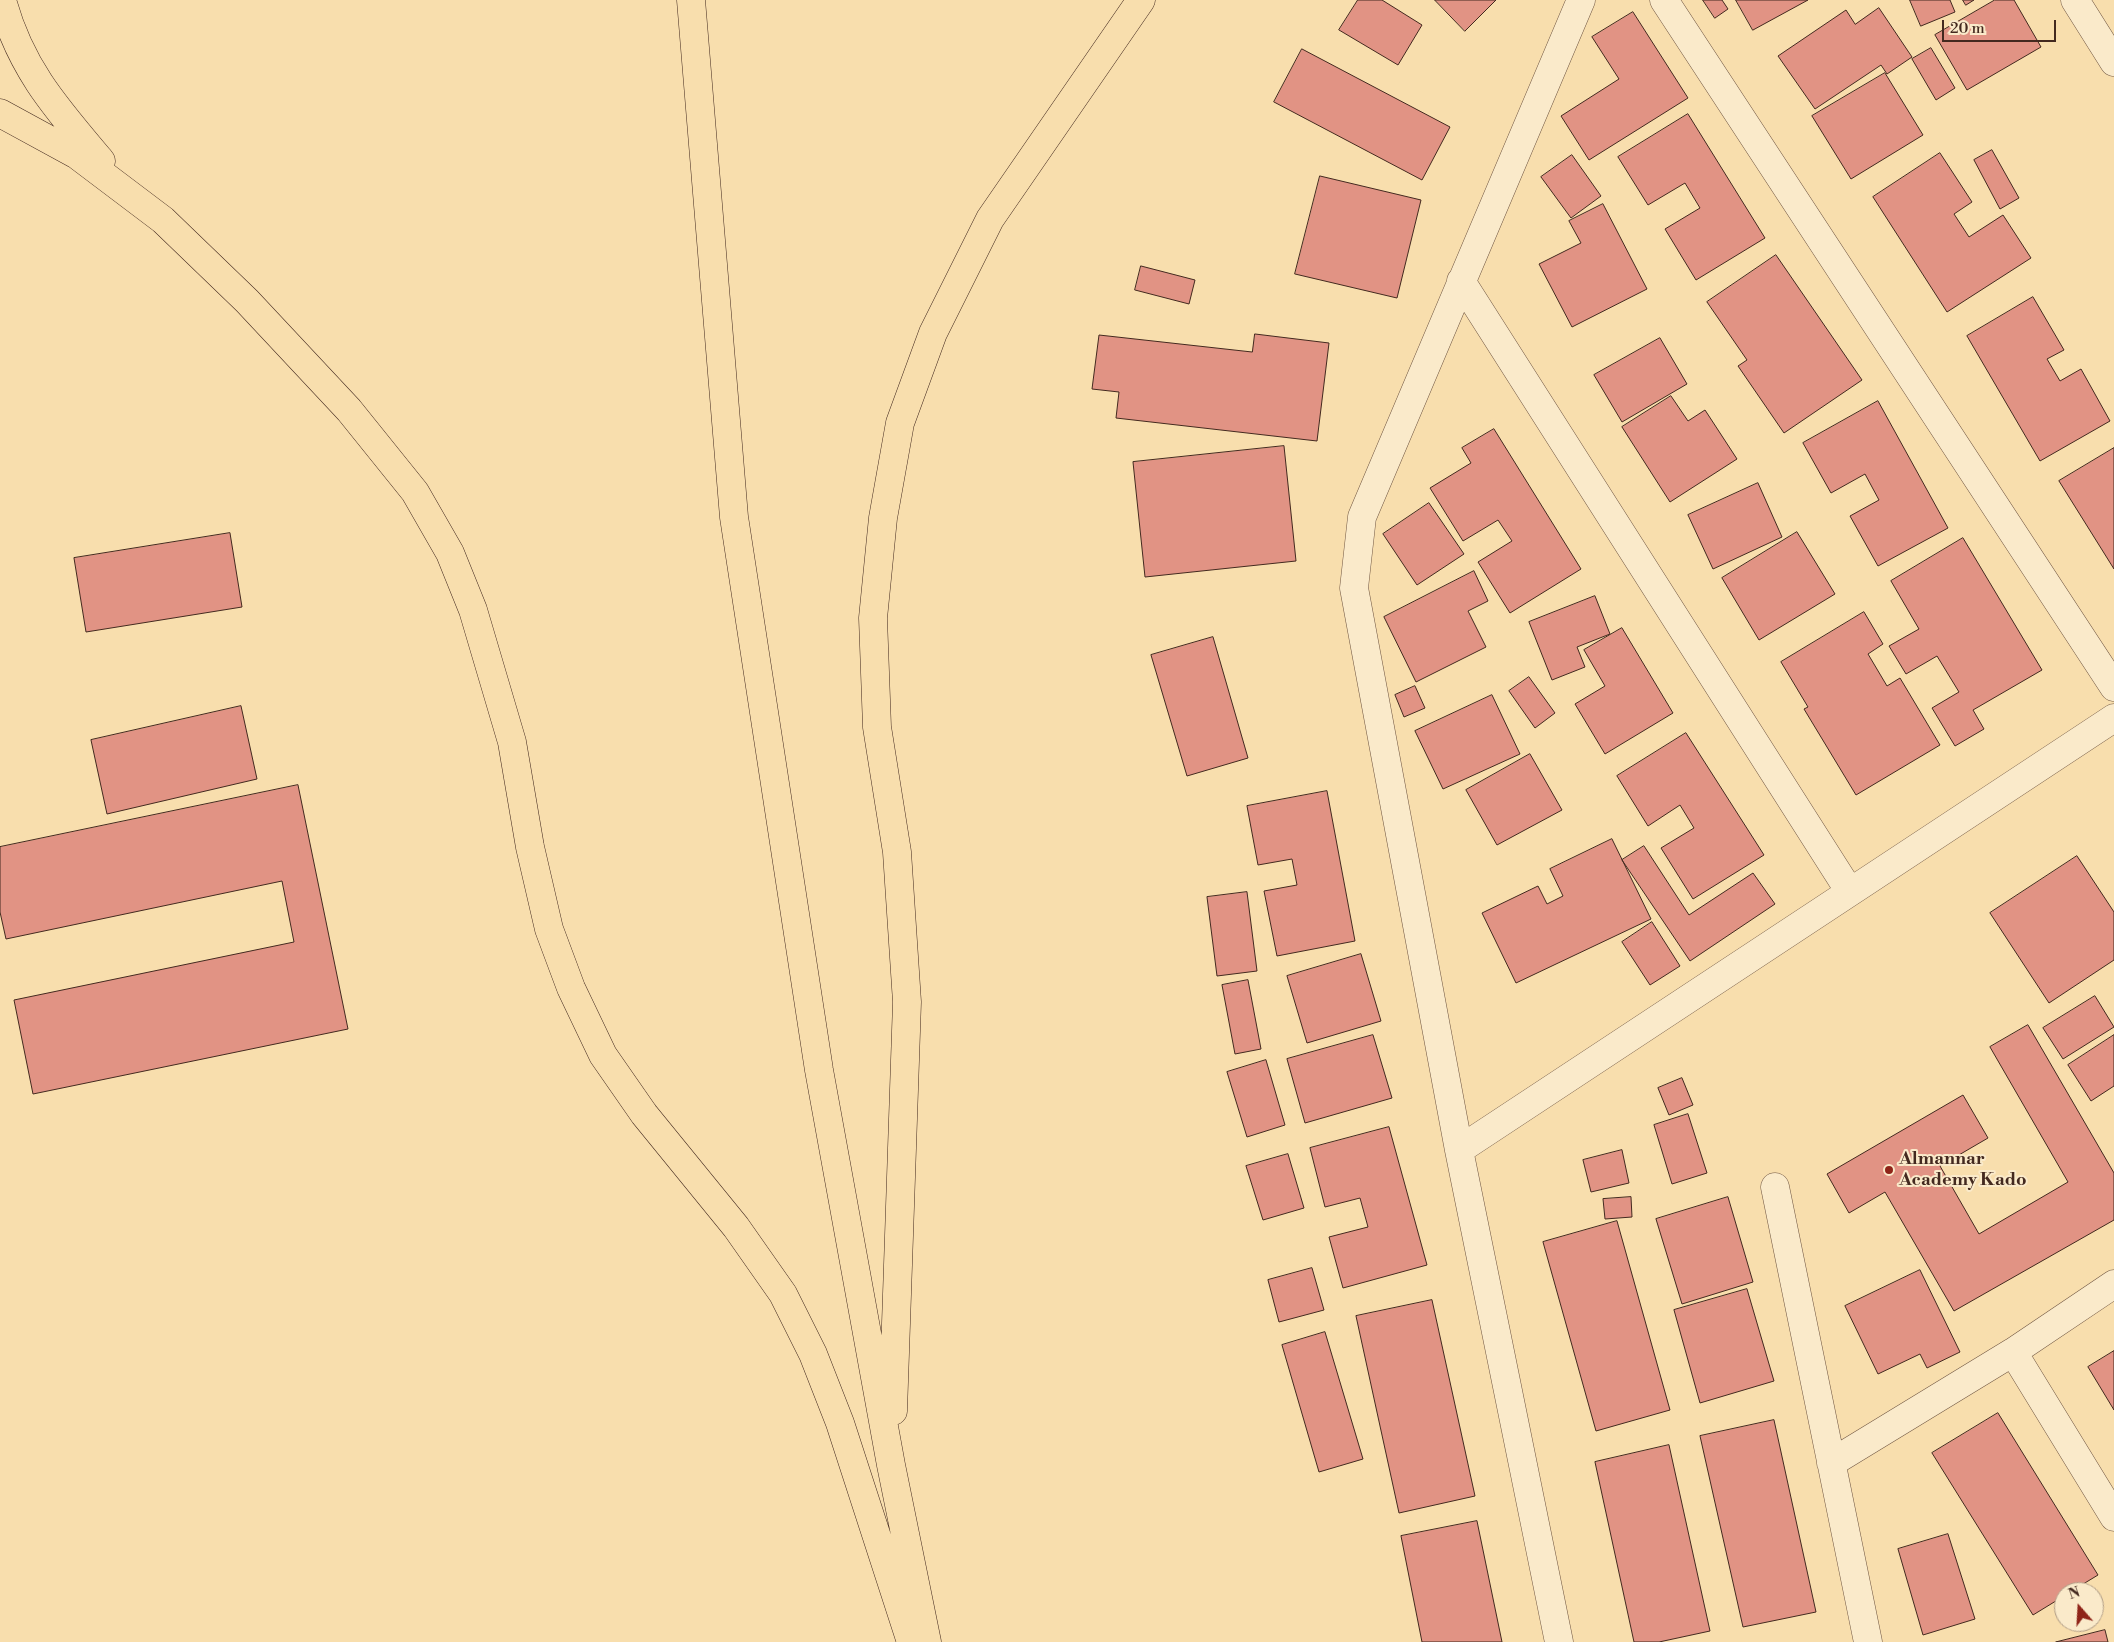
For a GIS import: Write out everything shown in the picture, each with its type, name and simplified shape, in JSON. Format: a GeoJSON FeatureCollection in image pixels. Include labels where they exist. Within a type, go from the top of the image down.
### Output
{"type":"FeatureCollection","features":[{"type":"Feature","properties":{"kind":"main road"},"geometry":{"type":"LineString","coordinates":[[2,0],[12,33],[36,80],[61,114],[127,193]]}},
{"type":"Feature","properties":{"kind":"main road"},"geometry":{"type":"LineString","coordinates":[[691,0],[734,517],[819,1070],[891,1465],[927,1642]]}},
{"type":"Feature","properties":{"kind":"main road"},"geometry":{"type":"LineString","coordinates":[[891,1465],[900,1176],[908,1002],[897,852],[877,727],[873,618],[883,518],[900,423],[934,332],[990,219],[1141,0]]}},
{"type":"Feature","properties":{"kind":"main road"},"geometry":{"type":"LineString","coordinates":[[0,113],[77,155],[163,220],[247,301],[349,410],[415,492],[450,553],[473,610],[493,672],[512,742],[530,847],[549,929],[571,988],[603,1055],[644,1114],[736,1227],[783,1294],[813,1354],[840,1423],[911,1642]]}},
{"type":"Feature","properties":{"kind":"street"},"geometry":{"type":"LineString","coordinates":[[1559,1642],[1459,1150],[1354,588],[1362,517],[1581,0]]}},
{"type":"Feature","properties":{"kind":"street"},"geometry":{"type":"LineString","coordinates":[[1664,0],[2114,687]]}},
{"type":"Feature","properties":{"kind":"street"},"geometry":{"type":"LineString","coordinates":[[2075,0],[2114,62]]}},
{"type":"Feature","properties":{"kind":"street"},"geometry":{"type":"LineString","coordinates":[[1461,281],[1850,892]]}},
{"type":"Feature","properties":{"kind":"street"},"geometry":{"type":"LineString","coordinates":[[1459,1150],[2114,718]]}},
{"type":"Feature","properties":{"kind":"street"},"geometry":{"type":"LineString","coordinates":[[1775,1187],[1868,1642]]}},
{"type":"Feature","properties":{"kind":"street"},"geometry":{"type":"LineString","coordinates":[[1831,1463],[2013,1352],[2114,1284]]}},
{"type":"Feature","properties":{"kind":"street"},"geometry":{"type":"LineString","coordinates":[[2013,1352],[2114,1518]]}},
{"type":"Feature","properties":{"kind":"building"},"geometry":{"type":"Polygon","coordinates":[[[1358,0],[1382,0],[1422,25],[1398,65],[1339,30],[1358,0]]]}},
{"type":"Feature","properties":{"kind":"building"},"geometry":{"type":"Polygon","coordinates":[[[1435,0],[1496,0],[1465,31],[1435,0]]]}},
{"type":"Feature","properties":{"kind":"building"},"geometry":{"type":"Polygon","coordinates":[[[1703,0],[1722,0],[1728,9],[1715,18],[1703,0]]]}},
{"type":"Feature","properties":{"kind":"building"},"geometry":{"type":"Polygon","coordinates":[[[1736,0],[1808,0],[1753,30],[1736,0]]]}},
{"type":"Feature","properties":{"kind":"building"},"geometry":{"type":"Polygon","coordinates":[[[1910,0],[1950,0],[1955,12],[1921,26],[1910,0]]]}},
{"type":"Feature","properties":{"kind":"building"},"geometry":{"type":"Polygon","coordinates":[[[1963,0],[1974,0],[1966,5],[1963,0]]]}},
{"type":"Feature","properties":{"kind":"building"},"geometry":{"type":"Polygon","coordinates":[[[1995,0],[2014,0],[2041,47],[1967,90],[1935,35],[1995,0]]]}},
{"type":"Feature","properties":{"kind":"building"},"geometry":{"type":"Polygon","coordinates":[[[1879,8],[1912,57],[1887,74],[1881,65],[1815,109],[1778,56],[1846,10],[1855,24],[1879,8]]]}},
{"type":"Feature","properties":{"kind":"building"},"geometry":{"type":"Polygon","coordinates":[[[1633,12],[1688,98],[1589,160],[1561,116],[1619,79],[1592,37],[1633,12]]]}},
{"type":"Feature","properties":{"kind":"building"},"geometry":{"type":"Polygon","coordinates":[[[1931,48],[1955,88],[1936,100],[1912,59],[1931,48]]]}},
{"type":"Feature","properties":{"kind":"building"},"geometry":{"type":"Polygon","coordinates":[[[1302,49],[1450,127],[1422,180],[1274,102],[1302,49]]]}},
{"type":"Feature","properties":{"kind":"building"},"geometry":{"type":"Polygon","coordinates":[[[1885,73],[1923,135],[1851,179],[1812,116],[1885,73]]]}},
{"type":"Feature","properties":{"kind":"building"},"geometry":{"type":"Polygon","coordinates":[[[1688,114],[1765,238],[1696,280],[1665,229],[1700,208],[1685,183],[1648,205],[1618,157],[1688,114]]]}},
{"type":"Feature","properties":{"kind":"building"},"geometry":{"type":"Polygon","coordinates":[[[1992,150],[2019,198],[2000,209],[1974,160],[1992,150]]]}},
{"type":"Feature","properties":{"kind":"building"},"geometry":{"type":"Polygon","coordinates":[[[1940,153],[1972,202],[1954,214],[1969,237],[2003,215],[2031,258],[1947,312],[1873,197],[1940,153]]]}},
{"type":"Feature","properties":{"kind":"building"},"geometry":{"type":"Polygon","coordinates":[[[1572,155],[1601,196],[1571,218],[1541,177],[1572,155]]]}},
{"type":"Feature","properties":{"kind":"building"},"geometry":{"type":"Polygon","coordinates":[[[1320,176],[1421,200],[1397,298],[1295,274],[1320,176]]]}},
{"type":"Feature","properties":{"kind":"building"},"geometry":{"type":"Polygon","coordinates":[[[1603,204],[1647,289],[1572,327],[1539,264],[1581,243],[1569,221],[1603,204]]]}},
{"type":"Feature","properties":{"kind":"building"},"geometry":{"type":"Polygon","coordinates":[[[1776,255],[1862,380],[1784,433],[1738,366],[1747,360],[1707,302],[1776,255]]]}},
{"type":"Feature","properties":{"kind":"building"},"geometry":{"type":"Polygon","coordinates":[[[1141,266],[1195,280],[1189,304],[1135,290],[1141,266]]]}},
{"type":"Feature","properties":{"kind":"building"},"geometry":{"type":"Polygon","coordinates":[[[2033,297],[2064,350],[2047,359],[2060,381],[2081,369],[2110,421],[2040,461],[1967,336],[2033,297]]]}},
{"type":"Feature","properties":{"kind":"building"},"geometry":{"type":"Polygon","coordinates":[[[1255,334],[1329,343],[1317,441],[1116,418],[1119,392],[1092,389],[1099,335],[1252,352],[1255,334]]]}},
{"type":"Feature","properties":{"kind":"building"},"geometry":{"type":"Polygon","coordinates":[[[1660,338],[1687,384],[1622,422],[1594,375],[1660,338]]]}},
{"type":"Feature","properties":{"kind":"building"},"geometry":{"type":"Polygon","coordinates":[[[1671,396],[1688,421],[1705,410],[1737,459],[1670,502],[1622,427],[1671,396]]]}},
{"type":"Feature","properties":{"kind":"building"},"geometry":{"type":"Polygon","coordinates":[[[1878,401],[1948,528],[1878,566],[1850,516],[1879,500],[1865,474],[1831,493],[1803,443],[1878,401]]]}},
{"type":"Feature","properties":{"kind":"building"},"geometry":{"type":"Polygon","coordinates":[[[1494,429],[1581,569],[1510,613],[1478,562],[1512,541],[1498,520],[1463,541],[1430,488],[1471,463],[1462,448],[1494,429]]]}},
{"type":"Feature","properties":{"kind":"building"},"geometry":{"type":"Polygon","coordinates":[[[1284,446],[1296,561],[1145,577],[1133,462],[1284,446]]]}},
{"type":"Feature","properties":{"kind":"building"},"geometry":{"type":"Polygon","coordinates":[[[2114,448],[2114,569],[2059,481],[2114,448]]]}},
{"type":"Feature","properties":{"kind":"building"},"geometry":{"type":"Polygon","coordinates":[[[1758,483],[1782,537],[1713,569],[1688,515],[1758,483]]]}},
{"type":"Feature","properties":{"kind":"building"},"geometry":{"type":"Polygon","coordinates":[[[1429,503],[1464,554],[1417,585],[1383,534],[1429,503]]]}},
{"type":"Feature","properties":{"kind":"building"},"geometry":{"type":"Polygon","coordinates":[[[1797,532],[1835,594],[1759,640],[1722,578],[1797,532]]]}},
{"type":"Feature","properties":{"kind":"building"},"geometry":{"type":"Polygon","coordinates":[[[230,533],[242,607],[86,632],[74,558],[230,533]]]}},
{"type":"Feature","properties":{"kind":"building"},"geometry":{"type":"Polygon","coordinates":[[[1963,538],[2042,670],[1973,710],[1984,729],[1955,746],[1932,708],[1959,692],[1937,656],[1906,674],[1889,646],[1919,629],[1891,581],[1963,538]]]}},
{"type":"Feature","properties":{"kind":"building"},"geometry":{"type":"Polygon","coordinates":[[[1474,571],[1488,601],[1468,611],[1486,647],[1416,682],[1384,617],[1474,571]]]}},
{"type":"Feature","properties":{"kind":"building"},"geometry":{"type":"Polygon","coordinates":[[[1595,596],[1610,634],[1577,647],[1585,667],[1552,680],[1529,622],[1595,596]]]}},
{"type":"Feature","properties":{"kind":"building"},"geometry":{"type":"Polygon","coordinates":[[[1864,612],[1883,644],[1868,654],[1887,686],[1900,678],[1940,745],[1856,795],[1804,709],[1808,707],[1781,662],[1864,612]]]}},
{"type":"Feature","properties":{"kind":"building"},"geometry":{"type":"Polygon","coordinates":[[[1622,628],[1673,713],[1605,754],[1575,704],[1605,686],[1584,650],[1622,628]]]}},
{"type":"Feature","properties":{"kind":"building"},"geometry":{"type":"Polygon","coordinates":[[[1213,637],[1248,758],[1187,776],[1151,655],[1213,637]]]}},
{"type":"Feature","properties":{"kind":"building"},"geometry":{"type":"Polygon","coordinates":[[[1529,677],[1555,713],[1535,728],[1509,691],[1529,677]]]}},
{"type":"Feature","properties":{"kind":"building"},"geometry":{"type":"Polygon","coordinates":[[[1415,686],[1425,708],[1404,717],[1395,695],[1415,686]]]}},
{"type":"Feature","properties":{"kind":"building"},"geometry":{"type":"Polygon","coordinates":[[[1492,695],[1520,754],[1443,789],[1415,731],[1492,695]]]}},
{"type":"Feature","properties":{"kind":"building"},"geometry":{"type":"Polygon","coordinates":[[[241,706],[257,779],[107,814],[91,740],[241,706]]]}},
{"type":"Feature","properties":{"kind":"building"},"geometry":{"type":"Polygon","coordinates":[[[1686,733],[1764,855],[1693,899],[1661,848],[1694,828],[1680,805],[1648,826],[1617,776],[1686,733]]]}},
{"type":"Feature","properties":{"kind":"building"},"geometry":{"type":"Polygon","coordinates":[[[1530,754],[1562,810],[1497,845],[1466,790],[1530,754]]]}},
{"type":"Feature","properties":{"kind":"building"},"geometry":{"type":"Polygon","coordinates":[[[298,785],[348,1029],[33,1094],[14,1000],[294,942],[282,881],[6,939],[0,912],[0,847],[298,785]]]}},
{"type":"Feature","properties":{"kind":"building"},"geometry":{"type":"Polygon","coordinates":[[[1327,791],[1355,941],[1277,956],[1264,891],[1297,885],[1292,859],[1258,865],[1247,806],[1327,791]]]}},
{"type":"Feature","properties":{"kind":"building"},"geometry":{"type":"Polygon","coordinates":[[[1612,839],[1651,919],[1516,983],[1482,913],[1538,886],[1547,904],[1563,896],[1550,869],[1612,839]]]}},
{"type":"Feature","properties":{"kind":"building"},"geometry":{"type":"Polygon","coordinates":[[[1644,846],[1689,915],[1753,873],[1775,904],[1690,961],[1622,860],[1644,846]]]}},
{"type":"Feature","properties":{"kind":"building"},"geometry":{"type":"Polygon","coordinates":[[[2077,856],[2114,912],[2114,960],[2049,1003],[1990,913],[2077,856]]]}},
{"type":"Feature","properties":{"kind":"building"},"geometry":{"type":"Polygon","coordinates":[[[1247,892],[1257,971],[1217,976],[1207,897],[1247,892]]]}},
{"type":"Feature","properties":{"kind":"building"},"geometry":{"type":"Polygon","coordinates":[[[1652,922],[1680,966],[1650,985],[1622,942],[1652,922]]]}},
{"type":"Feature","properties":{"kind":"building"},"geometry":{"type":"Polygon","coordinates":[[[1361,954],[1381,1021],[1307,1043],[1287,976],[1361,954]]]}},
{"type":"Feature","properties":{"kind":"building"},"geometry":{"type":"Polygon","coordinates":[[[1248,980],[1261,1049],[1235,1054],[1222,985],[1248,980]]]}},
{"type":"Feature","properties":{"kind":"building"},"geometry":{"type":"Polygon","coordinates":[[[2095,996],[2114,1027],[2063,1059],[2043,1028],[2095,996]]]}},
{"type":"Feature","properties":{"kind":"building","name":"Almannar Academy Kado"},"geometry":{"type":"Polygon","coordinates":[[[2028,1025],[2114,1173],[2114,1220],[1954,1311],[1885,1192],[1849,1213],[1827,1174],[1963,1095],[1988,1138],[1940,1166],[1979,1234],[2068,1182],[1990,1047],[2028,1025]]]}},
{"type":"Feature","properties":{"kind":"building"},"geometry":{"type":"Polygon","coordinates":[[[1373,1035],[1392,1098],[1305,1123],[1287,1059],[1373,1035]]]}},
{"type":"Feature","properties":{"kind":"building"},"geometry":{"type":"Polygon","coordinates":[[[2114,1035],[2114,1086],[2091,1101],[2068,1065],[2114,1035]]]}},
{"type":"Feature","properties":{"kind":"building"},"geometry":{"type":"Polygon","coordinates":[[[1266,1060],[1285,1125],[1247,1137],[1227,1072],[1266,1060]]]}},
{"type":"Feature","properties":{"kind":"building"},"geometry":{"type":"Polygon","coordinates":[[[1682,1078],[1693,1105],[1669,1115],[1658,1088],[1682,1078]]]}},
{"type":"Feature","properties":{"kind":"building"},"geometry":{"type":"Polygon","coordinates":[[[1688,1114],[1707,1173],[1672,1184],[1654,1125],[1688,1114]]]}},
{"type":"Feature","properties":{"kind":"building"},"geometry":{"type":"Polygon","coordinates":[[[1389,1127],[1427,1265],[1343,1288],[1329,1237],[1368,1227],[1360,1198],[1325,1207],[1310,1148],[1389,1127]]]}},
{"type":"Feature","properties":{"kind":"building"},"geometry":{"type":"Polygon","coordinates":[[[1622,1150],[1629,1183],[1591,1192],[1583,1160],[1622,1150]]]}},
{"type":"Feature","properties":{"kind":"building"},"geometry":{"type":"Polygon","coordinates":[[[1288,1154],[1304,1208],[1263,1220],[1246,1166],[1288,1154]]]}},
{"type":"Feature","properties":{"kind":"building"},"geometry":{"type":"Polygon","coordinates":[[[1631,1197],[1632,1217],[1605,1219],[1603,1199],[1631,1197]]]}},
{"type":"Feature","properties":{"kind":"building"},"geometry":{"type":"Polygon","coordinates":[[[1728,1197],[1753,1282],[1682,1304],[1656,1219],[1728,1197]]]}},
{"type":"Feature","properties":{"kind":"building"},"geometry":{"type":"Polygon","coordinates":[[[1617,1221],[1670,1410],[1596,1431],[1543,1242],[1617,1221]]]}},
{"type":"Feature","properties":{"kind":"building"},"geometry":{"type":"Polygon","coordinates":[[[1312,1268],[1324,1310],[1279,1322],[1268,1280],[1312,1268]]]}},
{"type":"Feature","properties":{"kind":"building"},"geometry":{"type":"Polygon","coordinates":[[[1920,1270],[1960,1352],[1927,1368],[1920,1354],[1878,1374],[1845,1306],[1920,1270]]]}},
{"type":"Feature","properties":{"kind":"building"},"geometry":{"type":"Polygon","coordinates":[[[1747,1289],[1774,1381],[1700,1403],[1674,1310],[1747,1289]]]}},
{"type":"Feature","properties":{"kind":"building"},"geometry":{"type":"Polygon","coordinates":[[[1432,1300],[1475,1496],[1399,1513],[1356,1316],[1432,1300]]]}},
{"type":"Feature","properties":{"kind":"building"},"geometry":{"type":"Polygon","coordinates":[[[1325,1332],[1363,1459],[1319,1472],[1282,1345],[1325,1332]]]}},
{"type":"Feature","properties":{"kind":"building"},"geometry":{"type":"Polygon","coordinates":[[[2114,1351],[2114,1410],[2088,1367],[2114,1351]]]}},
{"type":"Feature","properties":{"kind":"building"},"geometry":{"type":"Polygon","coordinates":[[[1998,1413],[2098,1575],[2086,1582],[2054,1582],[2054,1602],[2033,1615],[1932,1453],[1998,1413]]]}},
{"type":"Feature","properties":{"kind":"building"},"geometry":{"type":"Polygon","coordinates":[[[1774,1420],[1816,1612],[1743,1627],[1700,1436],[1774,1420]]]}},
{"type":"Feature","properties":{"kind":"building"},"geometry":{"type":"Polygon","coordinates":[[[1669,1445],[1710,1631],[1659,1642],[1634,1642],[1595,1462],[1669,1445]]]}},
{"type":"Feature","properties":{"kind":"building"},"geometry":{"type":"Polygon","coordinates":[[[1477,1521],[1502,1642],[1422,1642],[1401,1536],[1477,1521]]]}},
{"type":"Feature","properties":{"kind":"building"},"geometry":{"type":"Polygon","coordinates":[[[1948,1534],[1975,1619],[1923,1635],[1898,1549],[1948,1534]]]}},
{"type":"Feature","properties":{"kind":"building"},"geometry":{"type":"Polygon","coordinates":[[[2104,1630],[2108,1642],[2056,1642],[2104,1632],[2104,1630]]]}},
{"type":"Feature","properties":{"kind":"place","name":"Almannar Academy Kado"},"geometry":{"type":"Point","coordinates":[1889,1170]}}]}
